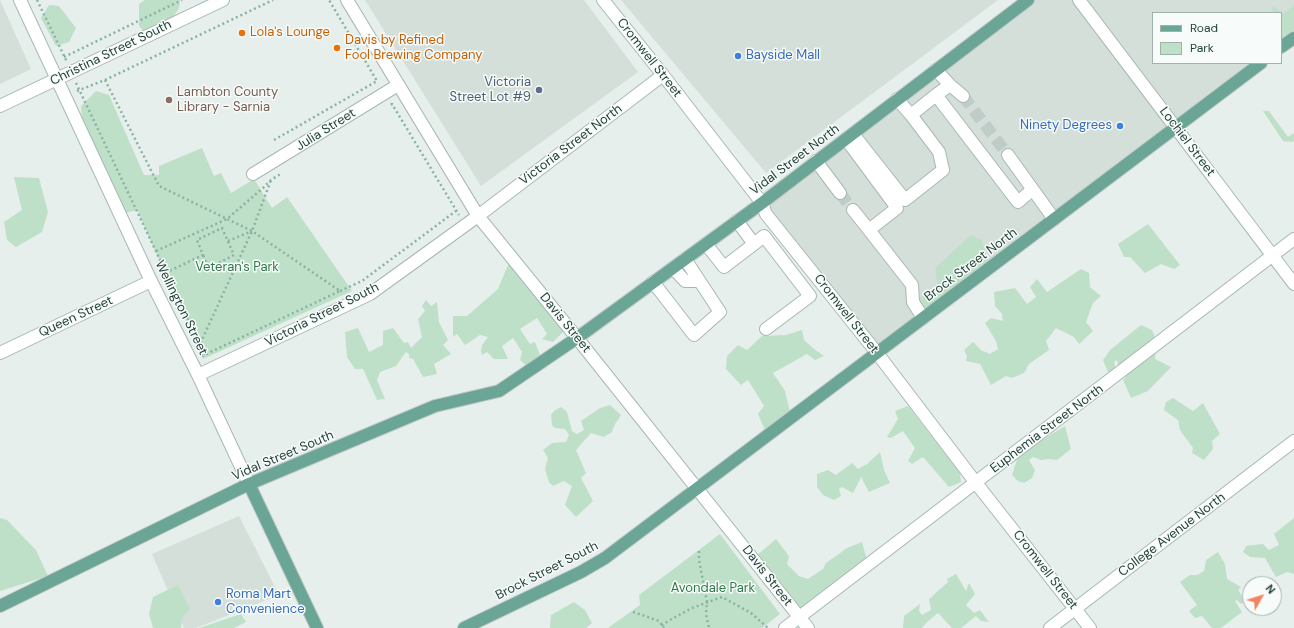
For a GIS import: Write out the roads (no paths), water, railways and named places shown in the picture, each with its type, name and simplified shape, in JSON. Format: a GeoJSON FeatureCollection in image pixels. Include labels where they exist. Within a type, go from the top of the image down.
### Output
{"type":"FeatureCollection","features":[{"type":"Feature","properties":{"kind":"main road","name":"Vidal Street North"},"geometry":{"type":"LineString","coordinates":[[577,338],[762,203],[1028,0]]}},
{"type":"Feature","properties":{"kind":"main road"},"geometry":{"type":"LineString","coordinates":[[1282,47],[1294,38]]}},
{"type":"Feature","properties":{"kind":"main road","name":"Brock Street North"},"geometry":{"type":"LineString","coordinates":[[698,489],[1260,64]]}},
{"type":"Feature","properties":{"kind":"main road","name":"Vidal Street South"},"geometry":{"type":"LineString","coordinates":[[0,606],[250,484],[435,406],[499,391],[577,338]]}},
{"type":"Feature","properties":{"kind":"main road","name":"Wellington Street"},"geometry":{"type":"LineString","coordinates":[[250,484],[317,628]]}},
{"type":"Feature","properties":{"kind":"main road","name":"Brock Street South"},"geometry":{"type":"LineString","coordinates":[[464,628],[581,572],[605,558],[698,489]]}},
{"type":"Feature","properties":{"kind":"street","name":"Wellington Street"},"geometry":{"type":"LineString","coordinates":[[20,0],[151,281],[250,484]]}},
{"type":"Feature","properties":{"kind":"street","name":"Christina Street South"},"geometry":{"type":"LineString","coordinates":[[0,106],[222,0]]}},
{"type":"Feature","properties":{"kind":"street","name":"Davis Street"},"geometry":{"type":"LineString","coordinates":[[347,0],[478,216],[808,628]]}},
{"type":"Feature","properties":{"kind":"street","name":"Cromwell Street"},"geometry":{"type":"LineString","coordinates":[[603,0],[762,203],[766,214],[1090,628]]}},
{"type":"Feature","properties":{"kind":"street","name":"Lochiel Street"},"geometry":{"type":"LineString","coordinates":[[1079,0],[1294,284]]}},
{"type":"Feature","properties":{"kind":"street"},"geometry":{"type":"LineString","coordinates":[[936,70],[963,96]]}},
{"type":"Feature","properties":{"kind":"street","name":"Victoria Street North"},"geometry":{"type":"LineString","coordinates":[[478,216],[663,75]]}},
{"type":"Feature","properties":{"kind":"street"},"geometry":{"type":"LineString","coordinates":[[911,115],[950,85]]}},
{"type":"Feature","properties":{"kind":"street","name":"Julia Street"},"geometry":{"type":"LineString","coordinates":[[253,174],[398,86]]}},
{"type":"Feature","properties":{"kind":"street"},"geometry":{"type":"LineString","coordinates":[[936,95],[1018,202],[1032,190]]}},
{"type":"Feature","properties":{"kind":"street"},"geometry":{"type":"LineString","coordinates":[[849,136],[905,200],[943,170],[939,152],[897,99]]}},
{"type":"Feature","properties":{"kind":"street"},"geometry":{"type":"LineString","coordinates":[[849,136],[897,208],[869,230]]}},
{"type":"Feature","properties":{"kind":"street"},"geometry":{"type":"LineString","coordinates":[[1008,155],[1054,219]]}},
{"type":"Feature","properties":{"kind":"street"},"geometry":{"type":"LineString","coordinates":[[816,161],[840,193]]}},
{"type":"Feature","properties":{"kind":"street"},"geometry":{"type":"LineString","coordinates":[[853,210],[912,286],[913,302],[923,318]]}},
{"type":"Feature","properties":{"kind":"street","name":"Victoria Street South"},"geometry":{"type":"LineString","coordinates":[[198,375],[370,294],[478,216]]}},
{"type":"Feature","properties":{"kind":"street"},"geometry":{"type":"LineString","coordinates":[[737,221],[754,244]]}},
{"type":"Feature","properties":{"kind":"street"},"geometry":{"type":"LineString","coordinates":[[706,244],[724,267],[764,236],[803,286],[810,296],[766,329]]}},
{"type":"Feature","properties":{"kind":"street","name":"Euphemia Street North"},"geometry":{"type":"LineString","coordinates":[[785,628],[1294,240]]}},
{"type":"Feature","properties":{"kind":"street"},"geometry":{"type":"LineString","coordinates":[[653,282],[694,335],[720,312],[685,259]]}},
{"type":"Feature","properties":{"kind":"street"},"geometry":{"type":"LineString","coordinates":[[674,268],[685,281],[699,281]]}},
{"type":"Feature","properties":{"kind":"street"},"geometry":{"type":"LineString","coordinates":[[803,286],[816,277]]}},
{"type":"Feature","properties":{"kind":"street","name":"Queen Street"},"geometry":{"type":"LineString","coordinates":[[0,353],[151,281]]}},
{"type":"Feature","properties":{"kind":"street","name":"College Avenue North"},"geometry":{"type":"LineString","coordinates":[[1050,628],[1294,441]]}},
{"type":"Feature","properties":{"kind":"tunnel"},"geometry":{"type":"LineString","coordinates":[[963,96],[1008,155]]}},
{"type":"Feature","properties":{"kind":"tunnel"},"geometry":{"type":"LineString","coordinates":[[840,193],[853,210]]}},
{"type":"Feature","properties":{"kind":"place","name":"Lola's Lounge"},"geometry":{"type":"Point","coordinates":[242,33]}},
{"type":"Feature","properties":{"kind":"place","name":"Davis by Refined Fool Brewing Company"},"geometry":{"type":"Point","coordinates":[337,48]}},
{"type":"Feature","properties":{"kind":"place","name":"Bayside Mall"},"geometry":{"type":"Point","coordinates":[738,56]}},
{"type":"Feature","properties":{"kind":"place","name":"Victoria Street Lot #9"},"geometry":{"type":"Point","coordinates":[539,90]}},
{"type":"Feature","properties":{"kind":"place","name":"Lambton County Library - Sarnia"},"geometry":{"type":"Point","coordinates":[169,100]}},
{"type":"Feature","properties":{"kind":"place","name":"Ninety Degrees"},"geometry":{"type":"Point","coordinates":[1120,126]}},
{"type":"Feature","properties":{"kind":"place","name":"Roma Mart Convenience"},"geometry":{"type":"Point","coordinates":[218,602]}},
{"type":"Feature","properties":{"kind":"park label","name":"Veteran's Park"},"geometry":{"type":"Point","coordinates":[237,268]}},
{"type":"Feature","properties":{"kind":"park label","name":"Avondale Park"},"geometry":{"type":"Point","coordinates":[713,589]}}]}
